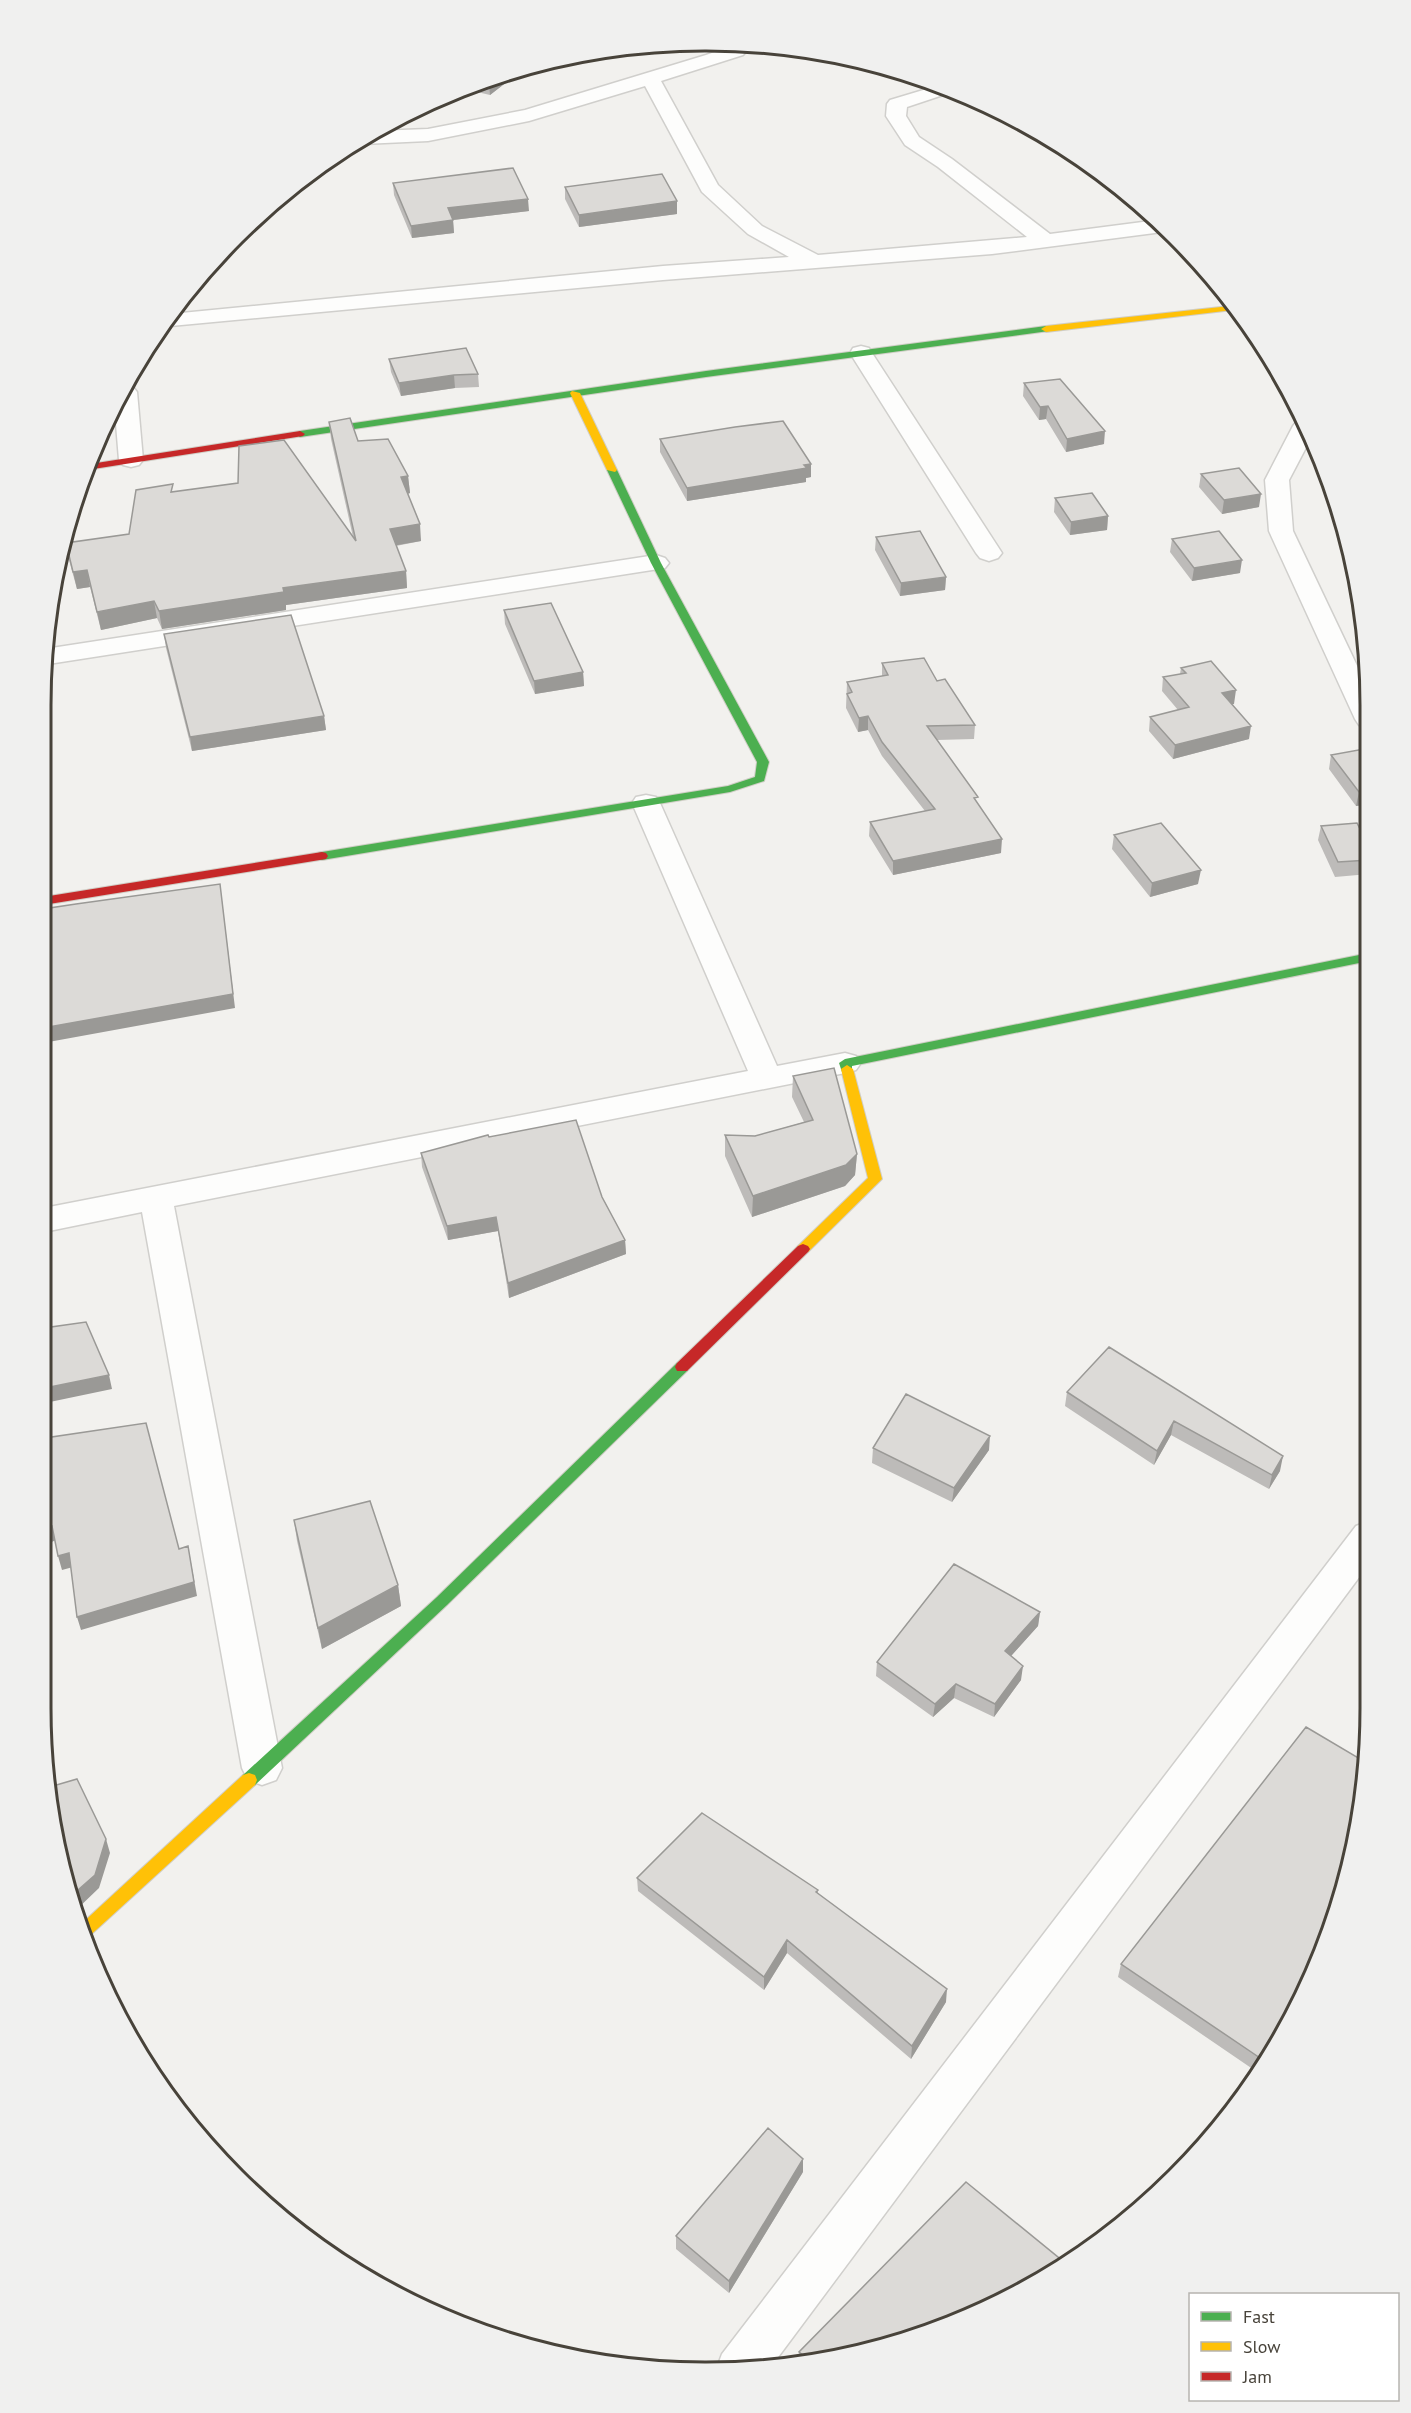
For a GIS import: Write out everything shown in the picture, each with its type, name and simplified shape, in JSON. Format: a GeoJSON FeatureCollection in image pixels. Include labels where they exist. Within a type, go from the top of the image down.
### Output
{"type":"FeatureCollection","features":[{"type":"Feature","properties":{"kind":"street"},"geometry":{"type":"LineString","coordinates":[[381,137],[428,135],[529,115],[734,52]]}},
{"type":"Feature","properties":{"kind":"street"},"geometry":{"type":"LineString","coordinates":[[650,78],[709,188],[755,230],[813,261]]}},
{"type":"Feature","properties":{"kind":"street"},"geometry":{"type":"LineString","coordinates":[[934,93],[897,104],[896,117],[912,141],[945,163],[1045,241]]}},
{"type":"Feature","properties":{"kind":"street"},"geometry":{"type":"LineString","coordinates":[[177,320],[652,274],[992,248],[1152,228]]}},
{"type":"Feature","properties":{"kind":"street"},"geometry":{"type":"LineString","coordinates":[[97,466],[315,430],[861,353],[1226,309]]}},
{"type":"Feature","properties":{"kind":"street"},"geometry":{"type":"LineString","coordinates":[[861,353],[989,553]]}},
{"type":"Feature","properties":{"kind":"street"},"geometry":{"type":"LineString","coordinates":[[51,900],[730,789],[760,779],[763,762],[656,562],[575,393]]}},
{"type":"Feature","properties":{"kind":"street"},"geometry":{"type":"LineString","coordinates":[[126,402],[131,460]]}},
{"type":"Feature","properties":{"kind":"street"},"geometry":{"type":"LineString","coordinates":[[1301,434],[1277,480],[1281,531],[1360,699]]}},
{"type":"Feature","properties":{"kind":"street"},"geometry":{"type":"LineString","coordinates":[[53,655],[656,562]]}},
{"type":"Feature","properties":{"kind":"street"},"geometry":{"type":"LineString","coordinates":[[646,803],[767,1078]]}},
{"type":"Feature","properties":{"kind":"street"},"geometry":{"type":"LineString","coordinates":[[51,1219],[845,1063],[1360,959]]}},
{"type":"Feature","properties":{"kind":"street"},"geometry":{"type":"LineString","coordinates":[[89,1927],[442,1601],[875,1179],[845,1063]]}},
{"type":"Feature","properties":{"kind":"street"},"geometry":{"type":"LineString","coordinates":[[156,1198],[262,1768]]}},
{"type":"Feature","properties":{"kind":"street"},"geometry":{"type":"LineString","coordinates":[[747,2361],[1360,1548]]}},
{"type":"Feature","properties":{"kind":"building"},"geometry":{"type":"Polygon","coordinates":[[[513,168],[528,199],[448,208],[453,220],[411,226],[393,183],[513,168]]]}},
{"type":"Feature","properties":{"kind":"building"},"geometry":{"type":"Polygon","coordinates":[[[662,174],[677,201],[579,215],[565,187],[662,174]]]}},
{"type":"Feature","properties":{"kind":"building"},"geometry":{"type":"Polygon","coordinates":[[[466,348],[478,374],[399,383],[389,359],[466,348]]]}},
{"type":"Feature","properties":{"kind":"building"},"geometry":{"type":"Polygon","coordinates":[[[1060,379],[1105,431],[1067,439],[1048,406],[1040,407],[1024,383],[1060,379]]]}},
{"type":"Feature","properties":{"kind":"building"},"geometry":{"type":"Polygon","coordinates":[[[350,418],[358,441],[388,439],[408,476],[401,477],[420,524],[390,529],[406,571],[283,588],[284,592],[159,611],[154,601],[97,612],[87,570],[73,572],[69,555],[72,542],[129,534],[136,490],[173,484],[171,492],[238,483],[239,446],[284,440],[356,541],[329,422],[350,418]]]}},
{"type":"Feature","properties":{"kind":"building"},"geometry":{"type":"Polygon","coordinates":[[[783,421],[811,464],[804,465],[807,468],[687,488],[660,439],[735,427],[783,421]]]}},
{"type":"Feature","properties":{"kind":"building"},"geometry":{"type":"Polygon","coordinates":[[[1239,468],[1261,494],[1224,500],[1201,474],[1239,468]]]}},
{"type":"Feature","properties":{"kind":"building"},"geometry":{"type":"Polygon","coordinates":[[[1092,493],[1108,516],[1071,522],[1055,498],[1092,493]]]}},
{"type":"Feature","properties":{"kind":"building"},"geometry":{"type":"Polygon","coordinates":[[[920,531],[946,577],[901,583],[876,537],[920,531]]]}},
{"type":"Feature","properties":{"kind":"building"},"geometry":{"type":"Polygon","coordinates":[[[1219,531],[1242,560],[1194,568],[1172,539],[1219,531]]]}},
{"type":"Feature","properties":{"kind":"building"},"geometry":{"type":"Polygon","coordinates":[[[551,603],[583,672],[534,681],[504,610],[551,603]]]}},
{"type":"Feature","properties":{"kind":"building"},"geometry":{"type":"Polygon","coordinates":[[[291,615],[324,716],[190,737],[164,634],[291,615]]]}},
{"type":"Feature","properties":{"kind":"building"},"geometry":{"type":"Polygon","coordinates":[[[924,658],[937,681],[945,679],[975,725],[927,726],[978,797],[974,798],[1002,839],[893,861],[870,822],[935,809],[882,742],[868,716],[859,718],[847,694],[852,692],[847,682],[888,675],[882,663],[924,658]]]}},
{"type":"Feature","properties":{"kind":"building"},"geometry":{"type":"Polygon","coordinates":[[[1211,661],[1236,690],[1222,693],[1251,726],[1175,745],[1150,717],[1189,707],[1163,677],[1186,673],[1181,668],[1211,661]]]}},
{"type":"Feature","properties":{"kind":"building"},"geometry":{"type":"Polygon","coordinates":[[[1360,750],[1360,792],[1359,792],[1331,755],[1360,750]]]}},
{"type":"Feature","properties":{"kind":"building"},"geometry":{"type":"Polygon","coordinates":[[[1161,823],[1201,870],[1152,883],[1114,835],[1161,823]]]}},
{"type":"Feature","properties":{"kind":"building"},"geometry":{"type":"Polygon","coordinates":[[[1357,823],[1360,829],[1360,861],[1338,862],[1321,826],[1357,823]]]}},
{"type":"Feature","properties":{"kind":"building"},"geometry":{"type":"Polygon","coordinates":[[[220,884],[233,994],[51,1027],[51,908],[220,884]]]}},
{"type":"Feature","properties":{"kind":"building"},"geometry":{"type":"Polygon","coordinates":[[[834,1068],[857,1154],[846,1165],[753,1196],[725,1135],[755,1136],[813,1120],[793,1076],[834,1068]]]}},
{"type":"Feature","properties":{"kind":"building"},"geometry":{"type":"Polygon","coordinates":[[[576,1120],[602,1197],[625,1240],[508,1283],[496,1217],[447,1226],[421,1153],[488,1135],[489,1137],[576,1120]]]}},
{"type":"Feature","properties":{"kind":"building"},"geometry":{"type":"Polygon","coordinates":[[[86,1322],[109,1375],[51,1387],[51,1327],[86,1322]]]}},
{"type":"Feature","properties":{"kind":"building"},"geometry":{"type":"Polygon","coordinates":[[[1109,1347],[1283,1456],[1272,1475],[1174,1421],[1157,1451],[1067,1392],[1109,1347]]]}},
{"type":"Feature","properties":{"kind":"building"},"geometry":{"type":"Polygon","coordinates":[[[906,1394],[990,1436],[954,1488],[873,1448],[906,1394]]]}},
{"type":"Feature","properties":{"kind":"building"},"geometry":{"type":"Polygon","coordinates":[[[146,1423],[179,1549],[188,1546],[194,1582],[77,1617],[69,1553],[58,1556],[51,1526],[51,1437],[146,1423]]]}},
{"type":"Feature","properties":{"kind":"building"},"geometry":{"type":"Polygon","coordinates":[[[370,1501],[398,1585],[318,1628],[294,1520],[370,1501]]]}},
{"type":"Feature","properties":{"kind":"building"},"geometry":{"type":"Polygon","coordinates":[[[954,1564],[1040,1612],[1005,1651],[1023,1666],[995,1704],[956,1684],[935,1704],[877,1662],[954,1564]]]}},
{"type":"Feature","properties":{"kind":"building"},"geometry":{"type":"Polygon","coordinates":[[[1306,1727],[1358,1758],[1347,1835],[1338,1877],[1325,1918],[1293,1997],[1259,2057],[1121,1964],[1306,1727]]]}},
{"type":"Feature","properties":{"kind":"building"},"geometry":{"type":"Polygon","coordinates":[[[77,1779],[106,1839],[95,1875],[77,1891],[64,1835],[56,1785],[77,1779]]]}},
{"type":"Feature","properties":{"kind":"building"},"geometry":{"type":"Polygon","coordinates":[[[702,1813],[818,1890],[816,1892],[947,1989],[912,2046],[787,1940],[764,1977],[637,1878],[702,1813]]]}},
{"type":"Feature","properties":{"kind":"building"},"geometry":{"type":"Polygon","coordinates":[[[768,2128],[803,2159],[729,2281],[676,2236],[768,2128]]]}},
{"type":"Feature","properties":{"kind":"building"},"geometry":{"type":"Polygon","coordinates":[[[966,2182],[1059,2258],[995,2295],[916,2327],[875,2340],[833,2349],[802,2354],[799,2352],[966,2182]]]}},
{"type":"Feature","properties":{"kind":"traffic: fast"},"geometry":{"type":"LineString","coordinates":[[300,434],[706,374],[1046,329]]}},
{"type":"Feature","properties":{"kind":"traffic: fast"},"geometry":{"type":"LineString","coordinates":[[322,856],[730,789],[760,779],[763,762],[656,563],[612,470]]}},
{"type":"Feature","properties":{"kind":"traffic: fast"},"geometry":{"type":"LineString","coordinates":[[847,1069],[845,1063],[1360,959]]}},
{"type":"Feature","properties":{"kind":"traffic: fast"},"geometry":{"type":"LineString","coordinates":[[249,1780],[442,1601],[682,1367]]}},
{"type":"Feature","properties":{"kind":"traffic: slow"},"geometry":{"type":"LineString","coordinates":[[1046,329],[1226,309]]}},
{"type":"Feature","properties":{"kind":"traffic: slow"},"geometry":{"type":"LineString","coordinates":[[575,393],[612,470]]}},
{"type":"Feature","properties":{"kind":"traffic: slow"},"geometry":{"type":"LineString","coordinates":[[803,1249],[875,1179],[847,1069]]}},
{"type":"Feature","properties":{"kind":"traffic: slow"},"geometry":{"type":"LineString","coordinates":[[89,1927],[249,1780]]}},
{"type":"Feature","properties":{"kind":"traffic: jam"},"geometry":{"type":"LineString","coordinates":[[97,466],[300,434]]}},
{"type":"Feature","properties":{"kind":"traffic: jam"},"geometry":{"type":"LineString","coordinates":[[51,900],[322,856]]}},
{"type":"Feature","properties":{"kind":"traffic: jam"},"geometry":{"type":"LineString","coordinates":[[682,1367],[803,1249]]}}]}
